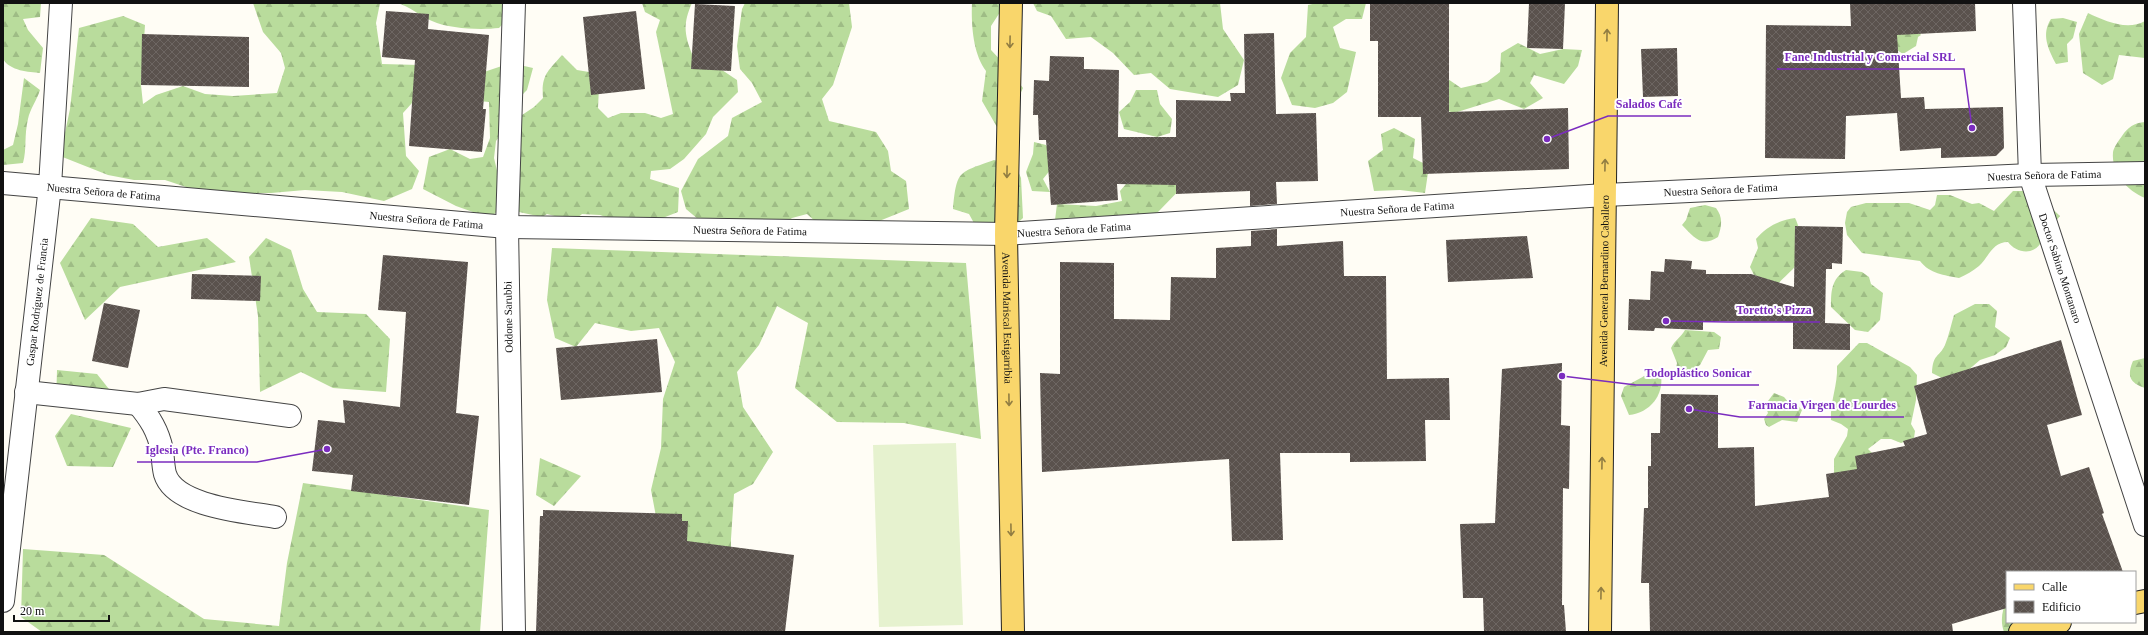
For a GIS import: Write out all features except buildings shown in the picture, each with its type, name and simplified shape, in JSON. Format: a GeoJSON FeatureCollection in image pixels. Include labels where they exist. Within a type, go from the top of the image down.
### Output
{"type":"FeatureCollection","features":[{"type":"Feature","properties":{"kind":"main road","name":"Avenida Mariscal Estigarribia"},"geometry":{"type":"LineString","coordinates":[[1011,3],[1006,234],[1013,632]]}},
{"type":"Feature","properties":{"kind":"main road","name":"Avenida General Bernardino Caballero"},"geometry":{"type":"LineString","coordinates":[[1600,632],[1607,3]]}},
{"type":"Feature","properties":{"kind":"main road"},"geometry":{"type":"LineString","coordinates":[[2020,632],[2056,623]]}},
{"type":"Feature","properties":{"kind":"street","name":"Gaspar Rodríguez de Francia"},"geometry":{"type":"LineString","coordinates":[[3,601],[50,186],[61,3]]}},
{"type":"Feature","properties":{"kind":"street","name":"Oddone Sarubbi"},"geometry":{"type":"LineString","coordinates":[[514,3],[507,227],[514,632]]}},
{"type":"Feature","properties":{"kind":"street","name":"Doctor Sabino Montanaro"},"geometry":{"type":"LineString","coordinates":[[2024,3],[2030,175],[2145,525]]}},
{"type":"Feature","properties":{"kind":"street","name":"Nuestra Señora de Fatima"},"geometry":{"type":"LineString","coordinates":[[3,183],[507,227],[1006,234],[1605,195],[2030,175],[2145,173]]}},
{"type":"Feature","properties":{"kind":"street"},"geometry":{"type":"LineString","coordinates":[[26,392],[138,404],[164,398],[290,416]]}},
{"type":"Feature","properties":{"kind":"street"},"geometry":{"type":"LineString","coordinates":[[138,404],[153,422],[161,448],[166,476],[177,490],[198,503],[275,517]]}},
{"type":"Feature","properties":{"kind":"green space"},"geometry":{"type":"Polygon","coordinates":[[[3,3],[41,3],[40,17],[23,19],[28,30],[43,48],[40,73],[15,68],[6,63],[3,59],[3,3]]]}},
{"type":"Feature","properties":{"kind":"green space"},"geometry":{"type":"Polygon","coordinates":[[[253,3],[380,3],[376,23],[382,64],[419,65],[481,73],[511,63],[533,68],[527,90],[510,107],[509,123],[496,141],[494,158],[499,179],[516,119],[534,107],[543,98],[543,84],[546,74],[562,55],[577,70],[589,72],[599,87],[598,108],[608,118],[621,113],[645,113],[661,118],[673,114],[656,32],[660,20],[645,12],[642,3],[692,3],[687,17],[686,34],[692,54],[716,66],[737,80],[738,92],[713,117],[706,134],[684,159],[670,169],[651,171],[650,179],[679,188],[678,212],[655,221],[617,221],[600,215],[582,214],[574,221],[547,214],[542,217],[519,212],[508,201],[490,218],[456,206],[423,189],[429,157],[450,149],[470,159],[483,157],[490,138],[489,102],[450,98],[412,103],[403,113],[406,156],[419,171],[412,189],[384,201],[342,192],[305,190],[271,193],[230,193],[192,189],[165,180],[134,180],[108,175],[60,156],[70,109],[79,28],[123,16],[145,25],[141,85],[143,104],[156,95],[183,86],[205,94],[233,96],[277,93],[285,68],[281,53],[263,32],[253,3]]]}},
{"type":"Feature","properties":{"kind":"green space"},"geometry":{"type":"Polygon","coordinates":[[[397,3],[513,3],[513,13],[499,28],[465,28],[439,24],[427,19],[406,6],[397,3]]]}},
{"type":"Feature","properties":{"kind":"green space"},"geometry":{"type":"Polygon","coordinates":[[[745,3],[849,3],[852,27],[833,85],[822,99],[829,121],[876,132],[888,151],[891,171],[906,181],[909,209],[852,232],[827,232],[807,214],[792,218],[783,225],[711,230],[686,209],[681,191],[698,159],[728,136],[732,118],[762,102],[752,83],[740,69],[737,46],[742,9],[745,3]]]}},
{"type":"Feature","properties":{"kind":"green space"},"geometry":{"type":"Polygon","coordinates":[[[972,3],[1006,3],[991,26],[991,50],[1007,67],[1023,88],[1001,134],[982,101],[986,71],[978,56],[976,48],[972,20],[972,3]]]}},
{"type":"Feature","properties":{"kind":"green space"},"geometry":{"type":"Polygon","coordinates":[[[1033,3],[1220,3],[1223,29],[1244,60],[1238,85],[1218,97],[1170,89],[1151,73],[1134,75],[1113,53],[1091,37],[1066,39],[1051,16],[1037,11],[1033,3]]]}},
{"type":"Feature","properties":{"kind":"green space"},"geometry":{"type":"Polygon","coordinates":[[[1317,3],[1366,3],[1362,19],[1346,19],[1333,27],[1340,48],[1356,52],[1347,92],[1333,103],[1315,108],[1292,105],[1281,78],[1290,53],[1306,37],[1308,5],[1317,3]]]}},
{"type":"Feature","properties":{"kind":"green space"},"geometry":{"type":"Polygon","coordinates":[[[2088,13],[2116,24],[2131,25],[2145,21],[2145,58],[2119,55],[2113,79],[2102,85],[2083,73],[2079,34],[2088,13]]]}},
{"type":"Feature","properties":{"kind":"green space"},"geometry":{"type":"Polygon","coordinates":[[[2063,18],[2077,22],[2073,38],[2067,44],[2068,62],[2056,64],[2048,47],[2046,30],[2051,19],[2063,18]]]}},
{"type":"Feature","properties":{"kind":"green space"},"geometry":{"type":"Polygon","coordinates":[[[1889,22],[1916,29],[1921,35],[1918,37],[1916,46],[1903,54],[1894,48],[1889,22]]]}},
{"type":"Feature","properties":{"kind":"green space"},"geometry":{"type":"Polygon","coordinates":[[[1518,43],[1540,54],[1563,49],[1582,50],[1578,66],[1564,84],[1534,75],[1530,83],[1543,98],[1524,109],[1499,99],[1454,113],[1431,105],[1445,77],[1461,88],[1487,82],[1500,72],[1501,53],[1518,43]]]}},
{"type":"Feature","properties":{"kind":"green space"},"geometry":{"type":"Polygon","coordinates":[[[24,78],[40,90],[28,119],[23,163],[3,165],[3,150],[13,145],[18,124],[24,78]]]}},
{"type":"Feature","properties":{"kind":"green space"},"geometry":{"type":"Polygon","coordinates":[[[1136,90],[1157,90],[1160,104],[1172,119],[1170,133],[1157,137],[1124,129],[1119,112],[1130,102],[1136,90]]]}},
{"type":"Feature","properties":{"kind":"green space"},"geometry":{"type":"Polygon","coordinates":[[[2145,122],[2145,198],[2138,195],[2126,186],[2115,167],[2113,152],[2114,148],[2127,130],[2134,124],[2145,122]]]}},
{"type":"Feature","properties":{"kind":"green space"},"geometry":{"type":"Polygon","coordinates":[[[1394,128],[1415,139],[1413,158],[1429,166],[1425,193],[1400,190],[1374,191],[1368,161],[1383,150],[1381,134],[1394,128]]]}},
{"type":"Feature","properties":{"kind":"green space"},"geometry":{"type":"Polygon","coordinates":[[[1034,142],[1046,145],[1055,164],[1043,179],[1050,192],[1032,191],[1026,172],[1033,154],[1034,142]]]}},
{"type":"Feature","properties":{"kind":"green space"},"geometry":{"type":"Polygon","coordinates":[[[994,160],[1016,166],[1021,178],[1023,218],[1006,234],[980,234],[969,214],[953,209],[954,196],[958,180],[966,171],[994,160]]]}},
{"type":"Feature","properties":{"kind":"green space"},"geometry":{"type":"Polygon","coordinates":[[[1131,178],[1189,180],[1158,212],[1146,217],[1127,214],[1103,220],[1067,222],[1055,220],[1057,204],[1096,206],[1122,201],[1120,191],[1131,178]]]}},
{"type":"Feature","properties":{"kind":"green space"},"geometry":{"type":"Polygon","coordinates":[[[2013,191],[2029,191],[2043,200],[2060,216],[2042,238],[2037,248],[2024,251],[2015,248],[2008,242],[1998,244],[1979,266],[1959,278],[1943,275],[1928,269],[1920,261],[1862,253],[1847,235],[1845,223],[1847,212],[1851,207],[1866,203],[1909,203],[1930,210],[1935,205],[1937,195],[1950,195],[1972,204],[1979,203],[1994,211],[2013,191]]]}},
{"type":"Feature","properties":{"kind":"green space"},"geometry":{"type":"Polygon","coordinates":[[[1705,205],[1716,208],[1720,215],[1721,222],[1718,237],[1712,240],[1702,241],[1694,237],[1682,225],[1686,220],[1690,208],[1705,205]]]}},
{"type":"Feature","properties":{"kind":"green space"},"geometry":{"type":"Polygon","coordinates":[[[91,218],[133,224],[158,247],[207,238],[236,262],[120,287],[85,320],[60,263],[91,218]]]}},
{"type":"Feature","properties":{"kind":"green space"},"geometry":{"type":"Polygon","coordinates":[[[1795,218],[1801,244],[1797,264],[1778,284],[1754,275],[1750,267],[1758,248],[1756,239],[1773,225],[1784,220],[1795,218]]]}},
{"type":"Feature","properties":{"kind":"green space"},"geometry":{"type":"Polygon","coordinates":[[[266,238],[291,250],[303,289],[317,312],[366,314],[390,339],[386,392],[333,388],[301,372],[260,392],[258,316],[249,257],[266,238]]]}},
{"type":"Feature","properties":{"kind":"green space"},"geometry":{"type":"Polygon","coordinates":[[[552,248],[966,263],[981,439],[904,423],[837,422],[795,388],[808,323],[777,306],[759,345],[737,372],[743,407],[773,452],[753,484],[734,494],[731,539],[731,617],[658,527],[651,490],[661,448],[663,399],[675,362],[659,328],[631,331],[595,323],[576,347],[555,338],[547,300],[552,248]]]}},
{"type":"Feature","properties":{"kind":"green space"},"geometry":{"type":"Polygon","coordinates":[[[1846,270],[1862,272],[1869,277],[1871,284],[1883,293],[1880,320],[1868,332],[1855,330],[1831,307],[1833,286],[1837,277],[1846,270]]]}},
{"type":"Feature","properties":{"kind":"green space"},"geometry":{"type":"Polygon","coordinates":[[[1975,304],[1989,304],[1997,311],[1995,327],[2010,338],[2006,347],[1995,355],[1980,360],[1966,372],[1946,380],[1932,373],[1935,359],[1945,345],[1954,315],[1975,304]]]}},
{"type":"Feature","properties":{"kind":"green space"},"geometry":{"type":"Polygon","coordinates":[[[1685,330],[1714,332],[1721,337],[1719,349],[1708,350],[1700,365],[1689,372],[1676,369],[1677,363],[1671,348],[1685,330]]]}},
{"type":"Feature","properties":{"kind":"green space"},"geometry":{"type":"Polygon","coordinates":[[[1859,343],[1867,343],[1910,367],[1917,375],[1916,400],[1911,424],[1915,431],[1914,438],[1901,443],[1891,439],[1881,439],[1868,449],[1872,453],[1865,473],[1845,478],[1834,473],[1834,459],[1847,436],[1848,429],[1831,420],[1831,413],[1837,366],[1859,343]]]}},
{"type":"Feature","properties":{"kind":"green space"},"geometry":{"type":"Polygon","coordinates":[[[2145,358],[2145,388],[2133,381],[2130,370],[2133,361],[2145,358]]]}},
{"type":"Feature","properties":{"kind":"green space"},"geometry":{"type":"Polygon","coordinates":[[[57,370],[97,374],[124,408],[56,402],[57,370]]]}},
{"type":"Feature","properties":{"kind":"green space"},"geometry":{"type":"Polygon","coordinates":[[[1650,373],[1661,375],[1658,396],[1649,407],[1643,411],[1637,414],[1629,415],[1621,396],[1624,387],[1650,373]]]}},
{"type":"Feature","properties":{"kind":"green space"},"geometry":{"type":"Polygon","coordinates":[[[1774,393],[1784,397],[1789,403],[1796,404],[1802,410],[1797,422],[1782,420],[1769,427],[1766,425],[1764,419],[1768,413],[1765,405],[1774,393]]]}},
{"type":"Feature","properties":{"kind":"green space"},"geometry":{"type":"Polygon","coordinates":[[[71,414],[131,428],[113,467],[67,466],[55,436],[71,414]]]}},
{"type":"Feature","properties":{"kind":"green space"},"geometry":{"type":"Polygon","coordinates":[[[956,443],[963,625],[879,627],[873,445],[956,443]]]}},
{"type":"Feature","properties":{"kind":"green space"},"geometry":{"type":"Polygon","coordinates":[[[540,458],[581,476],[554,506],[536,495],[540,458]]]}},
{"type":"Feature","properties":{"kind":"green space"},"geometry":{"type":"Polygon","coordinates":[[[303,483],[489,510],[480,632],[42,632],[21,617],[23,549],[104,555],[204,619],[279,626],[287,563],[303,483]]]}},
{"type":"Feature","properties":{"kind":"green space"},"geometry":{"type":"Polygon","coordinates":[[[2006,603],[2006,623],[2064,623],[2063,632],[2004,632],[2002,616],[2006,603]]]}},
{"type":"Feature","properties":{"kind":"place","name":"Fane Industrial y Comercial SRL"},"geometry":{"type":"Point","coordinates":[1972,128]}},
{"type":"Feature","properties":{"kind":"place","name":"Salados Café"},"geometry":{"type":"Point","coordinates":[1547,139]}},
{"type":"Feature","properties":{"kind":"place","name":"Toretto's Pizza"},"geometry":{"type":"Point","coordinates":[1666,321]}},
{"type":"Feature","properties":{"kind":"place","name":"Todoplástico Sonicar"},"geometry":{"type":"Point","coordinates":[1562,376]}},
{"type":"Feature","properties":{"kind":"place","name":"Farmacia Virgen de Lourdes"},"geometry":{"type":"Point","coordinates":[1689,409]}},
{"type":"Feature","properties":{"kind":"place","name":"Iglesia (Pte. Franco)"},"geometry":{"type":"Point","coordinates":[327,449]}}]}
